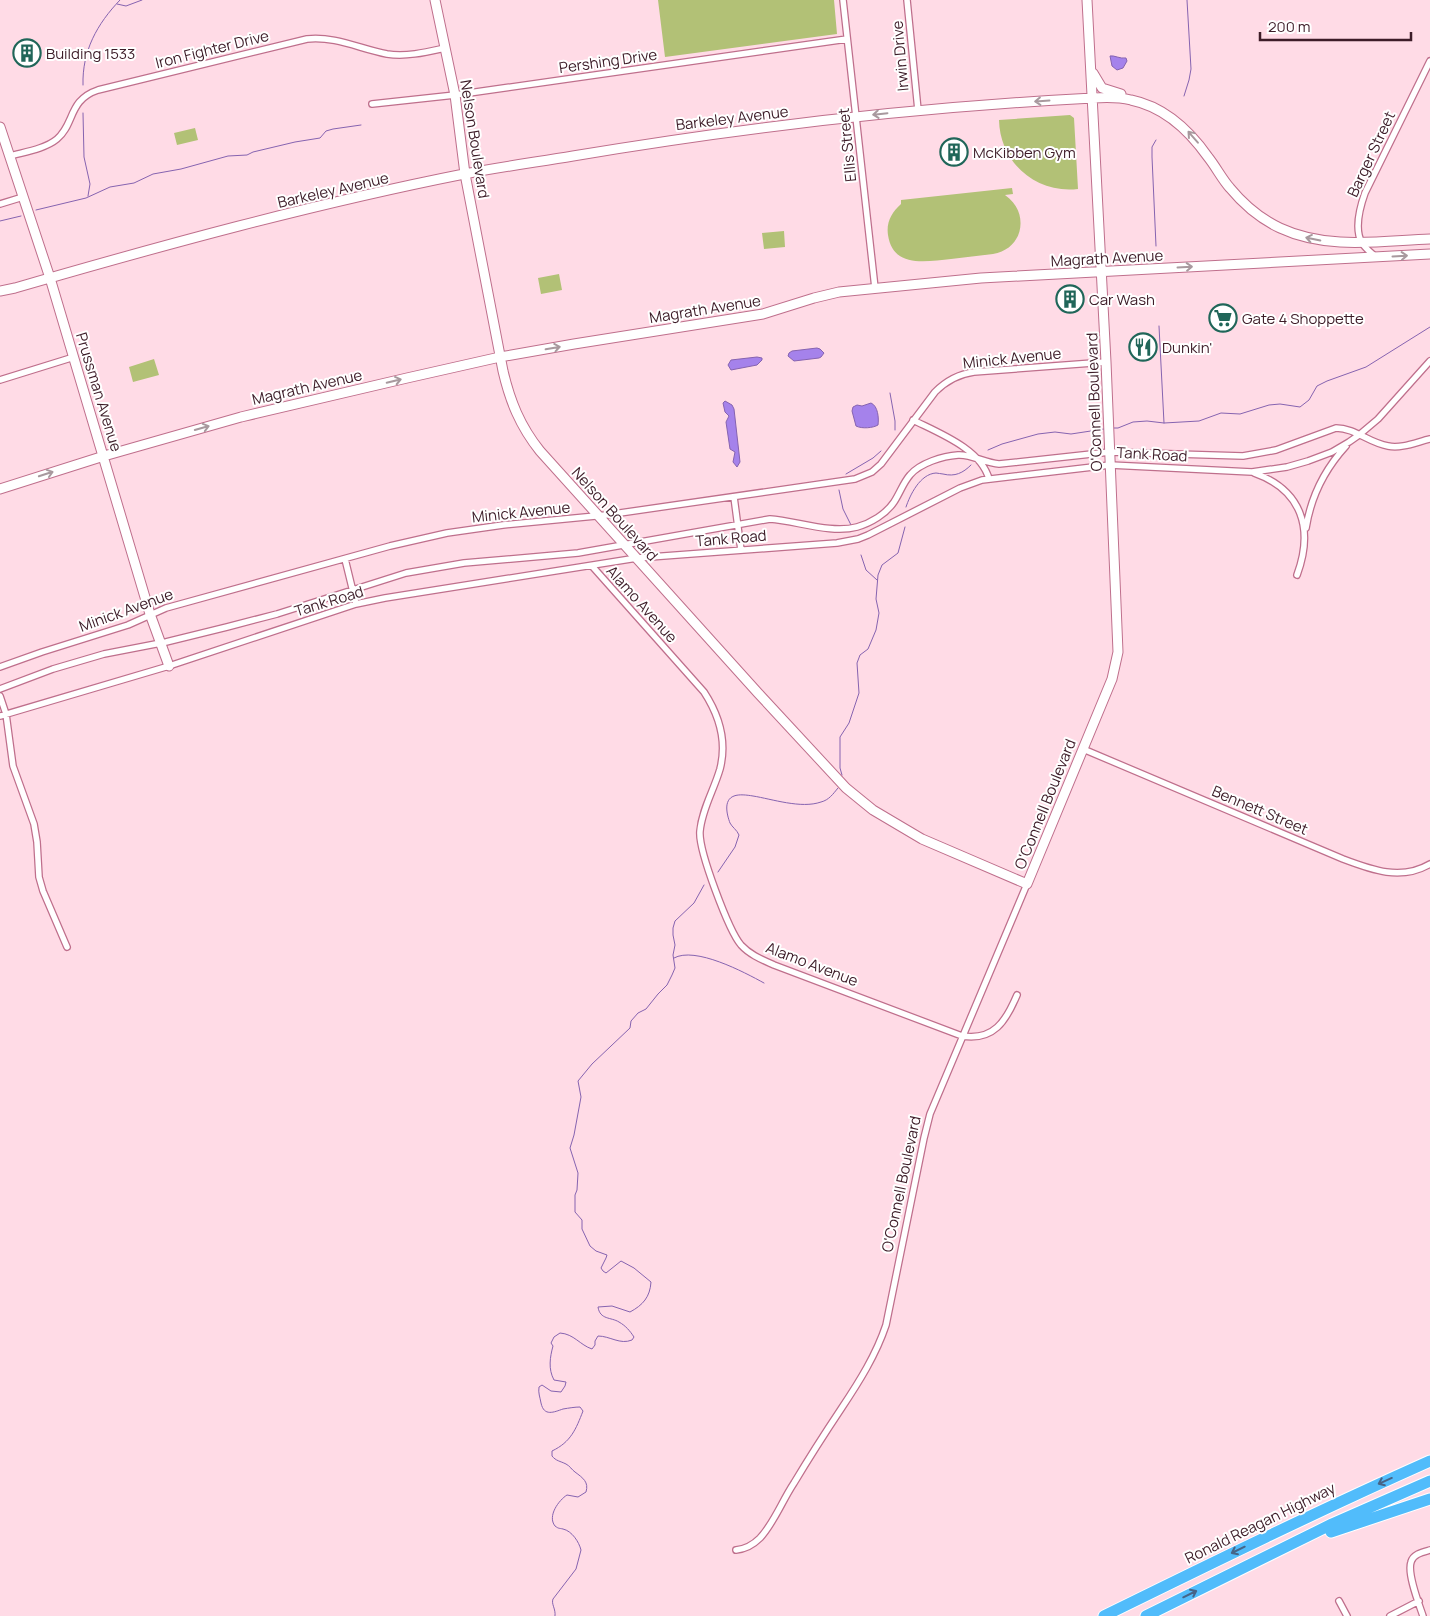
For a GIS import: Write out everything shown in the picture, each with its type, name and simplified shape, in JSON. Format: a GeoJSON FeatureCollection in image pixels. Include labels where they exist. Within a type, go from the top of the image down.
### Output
{"type":"FeatureCollection","features":[{"type":"Feature","properties":{"kind":"highway","name":"Ronald Reagan Highway"},"geometry":{"type":"LineString","coordinates":[[1104,1616],[1290,1525],[1430,1461]]}},
{"type":"Feature","properties":{"kind":"highway"},"geometry":{"type":"LineString","coordinates":[[1146,1616],[1332,1524],[1430,1481]]}},
{"type":"Feature","properties":{"kind":"highway"},"geometry":{"type":"LineString","coordinates":[[1301,1541],[1430,1500]]}},
{"type":"Feature","properties":{"kind":"main road","name":"Nelson Boulevard"},"geometry":{"type":"LineString","coordinates":[[435,0],[455,96],[465,174],[500,357],[511,402],[524,429],[540,451],[824,766],[855,795],[892,822],[922,839],[1027,884]]}},
{"type":"Feature","properties":{"kind":"main road","name":"O'Connell Boulevard"},"geometry":{"type":"LineString","coordinates":[[1027,884],[1112,679],[1118,652],[1102,271],[1087,0]]}},
{"type":"Feature","properties":{"kind":"main road"},"geometry":{"type":"LineString","coordinates":[[1092,71],[1099,85],[1105,89],[1142,103]]}},
{"type":"Feature","properties":{"kind":"main road","name":"Barkeley Avenue"},"geometry":{"type":"LineString","coordinates":[[0,291],[294,212],[465,174],[651,142],[856,116],[1113,97],[1142,103],[1164,113],[1184,128],[1199,145],[1231,189],[1249,208],[1286,231],[1312,239],[1336,243],[1430,239]]}},
{"type":"Feature","properties":{"kind":"main road","name":"Prussman Avenue"},"geometry":{"type":"LineString","coordinates":[[0,127],[50,278],[150,614],[169,666]]}},
{"type":"Feature","properties":{"kind":"main road","name":"Magrath Avenue"},"geometry":{"type":"LineString","coordinates":[[0,489],[104,456],[240,417],[500,357],[763,314],[826,295],[875,288],[981,278],[1430,254]]}},
{"type":"Feature","properties":{"kind":"street","name":"Ellis Street"},"geometry":{"type":"LineString","coordinates":[[843,0],[875,288]]}},
{"type":"Feature","properties":{"kind":"street","name":"Irwin Drive"},"geometry":{"type":"LineString","coordinates":[[907,0],[918,110]]}},
{"type":"Feature","properties":{"kind":"street","name":"Iron Fighter Drive"},"geometry":{"type":"LineString","coordinates":[[10,156],[45,146],[56,139],[79,102],[88,94],[98,90],[308,39],[332,39],[391,55],[412,54],[445,48]]}},
{"type":"Feature","properties":{"kind":"street","name":"Pershing Drive"},"geometry":{"type":"LineString","coordinates":[[372,104],[455,96],[847,39]]}},
{"type":"Feature","properties":{"kind":"street","name":"Barger Street"},"geometry":{"type":"LineString","coordinates":[[1361,242],[1358,223],[1364,193],[1430,61]]}},
{"type":"Feature","properties":{"kind":"street"},"geometry":{"type":"LineString","coordinates":[[0,204],[23,197]]}},
{"type":"Feature","properties":{"kind":"street"},"geometry":{"type":"LineString","coordinates":[[1361,242],[1376,257]]}},
{"type":"Feature","properties":{"kind":"street"},"geometry":{"type":"LineString","coordinates":[[0,380],[74,358]]}},
{"type":"Feature","properties":{"kind":"street","name":"Tank Road"},"geometry":{"type":"LineString","coordinates":[[3,715],[169,666],[356,604],[385,598],[637,558],[858,539],[884,528],[967,485],[989,479],[1110,465],[1252,472],[1280,469],[1308,461],[1349,442],[1384,412],[1430,361]]}},
{"type":"Feature","properties":{"kind":"street","name":"Minick Avenue"},"geometry":{"type":"LineString","coordinates":[[0,667],[128,625],[150,614],[176,605],[390,546],[503,525],[599,516],[847,481],[865,476],[877,469],[928,400],[940,387],[952,379],[966,374],[1106,362]]}},
{"type":"Feature","properties":{"kind":"street"},"geometry":{"type":"LineString","coordinates":[[913,420],[947,437],[979,460],[986,470],[989,479]]}},
{"type":"Feature","properties":{"kind":"street"},"geometry":{"type":"LineString","coordinates":[[0,689],[53,669],[104,654],[227,628],[406,573],[444,566],[578,553],[770,519],[848,529],[865,524],[883,514],[894,501],[906,481],[918,468],[951,455],[961,454],[989,463],[999,464],[1110,452],[1243,456],[1276,450],[1336,428],[1350,430],[1390,447],[1430,439]]}},
{"type":"Feature","properties":{"kind":"street"},"geometry":{"type":"LineString","coordinates":[[1297,575],[1303,556],[1309,510],[1329,467],[1349,442]]}},
{"type":"Feature","properties":{"kind":"street"},"geometry":{"type":"LineString","coordinates":[[1252,472],[1275,482],[1291,497],[1299,511],[1305,532]]}},
{"type":"Feature","properties":{"kind":"street"},"geometry":{"type":"LineString","coordinates":[[734,497],[741,550]]}},
{"type":"Feature","properties":{"kind":"street"},"geometry":{"type":"LineString","coordinates":[[345,558],[356,604]]}},
{"type":"Feature","properties":{"kind":"street","name":"Alamo Avenue"},"geometry":{"type":"LineString","coordinates":[[592,566],[704,692],[715,713],[722,736],[722,757],[720,769],[701,820],[700,842],[708,869],[734,934],[743,947],[750,953],[774,965],[962,1036],[980,1036],[997,1028],[1007,1018],[1017,995]]}},
{"type":"Feature","properties":{"kind":"street"},"geometry":{"type":"LineString","coordinates":[[0,696],[13,766],[34,824],[37,842],[38,877],[67,947]]}},
{"type":"Feature","properties":{"kind":"street","name":"Bennett Street"},"geometry":{"type":"LineString","coordinates":[[1083,749],[1372,870],[1408,873],[1417,871],[1430,864]]}},
{"type":"Feature","properties":{"kind":"street","name":"O'Connell Boulevard"},"geometry":{"type":"LineString","coordinates":[[736,1550],[742,1550],[751,1546],[766,1531],[877,1349],[888,1319],[927,1124],[962,1036],[1027,884]]}},
{"type":"Feature","properties":{"kind":"street"},"geometry":{"type":"LineString","coordinates":[[1423,1616],[1410,1572],[1411,1561],[1417,1554],[1430,1550]]}},
{"type":"Feature","properties":{"kind":"street"},"geometry":{"type":"LineString","coordinates":[[1339,1601],[1347,1616]]}},
{"type":"Feature","properties":{"kind":"street"},"geometry":{"type":"LineString","coordinates":[[1390,1616],[1419,1601]]}},
{"type":"Feature","properties":{"kind":"green space"},"geometry":{"type":"Polygon","coordinates":[[[658,0],[834,0],[837,34],[665,57],[658,0]]]}},
{"type":"Feature","properties":{"kind":"green space"},"geometry":{"type":"Polygon","coordinates":[[[1070,115],[1074,118],[1078,189],[1063,189],[1035,181],[1013,162],[1001,136],[999,120],[1070,115]]]}},
{"type":"Feature","properties":{"kind":"green space"},"geometry":{"type":"Polygon","coordinates":[[[195,128],[198,140],[177,145],[174,133],[195,128]]]}},
{"type":"Feature","properties":{"kind":"green space"},"geometry":{"type":"Polygon","coordinates":[[[1012,188],[1013,194],[1005,195],[1013,202],[1018,211],[1020,229],[1017,238],[1003,251],[988,255],[922,261],[904,258],[891,246],[888,226],[892,214],[901,204],[901,200],[1012,188]]]}},
{"type":"Feature","properties":{"kind":"green space"},"geometry":{"type":"Polygon","coordinates":[[[784,231],[785,247],[764,249],[762,233],[784,231]]]}},
{"type":"Feature","properties":{"kind":"green space"},"geometry":{"type":"Polygon","coordinates":[[[559,274],[562,290],[541,294],[538,278],[559,274]]]}},
{"type":"Feature","properties":{"kind":"green space"},"geometry":{"type":"Polygon","coordinates":[[[154,359],[159,375],[133,382],[129,367],[154,359]]]}},
{"type":"Feature","properties":{"kind":"shaded area"},"geometry":{"type":"Polygon","coordinates":[[[1110,56],[1126,58],[1127,61],[1123,68],[1117,70],[1112,66],[1110,56]]]}},
{"type":"Feature","properties":{"kind":"shaded area"},"geometry":{"type":"Polygon","coordinates":[[[817,348],[824,353],[819,358],[794,361],[788,356],[792,351],[817,348]]]}},
{"type":"Feature","properties":{"kind":"shaded area"},"geometry":{"type":"Polygon","coordinates":[[[762,358],[762,360],[757,365],[731,370],[728,365],[731,360],[762,358]]]}},
{"type":"Feature","properties":{"kind":"shaded area"},"geometry":{"type":"Polygon","coordinates":[[[725,401],[732,405],[734,409],[740,462],[737,467],[733,462],[735,452],[730,449],[726,422],[729,416],[725,412],[723,403],[725,401]]]}},
{"type":"Feature","properties":{"kind":"shaded area"},"geometry":{"type":"Polygon","coordinates":[[[871,403],[877,409],[878,425],[867,428],[856,426],[852,411],[853,407],[871,403]]]}},
{"type":"Feature","properties":{"kind":"waterway"},"geometry":{"type":"LineString","coordinates":[[83,85],[85,61],[92,39],[104,19],[120,0]]}},
{"type":"Feature","properties":{"kind":"waterway"},"geometry":{"type":"LineString","coordinates":[[117,4],[126,6],[142,0]]}},
{"type":"Feature","properties":{"kind":"waterway"},"geometry":{"type":"LineString","coordinates":[[1184,96],[1191,69],[1187,0]]}},
{"type":"Feature","properties":{"kind":"waterway"},"geometry":{"type":"LineString","coordinates":[[83,113],[84,157],[90,184],[88,196]]}},
{"type":"Feature","properties":{"kind":"waterway"},"geometry":{"type":"LineString","coordinates":[[36,210],[86,198],[110,187],[134,183],[153,174],[181,169],[228,156],[247,155],[295,142],[320,138],[326,131],[361,125]]}},
{"type":"Feature","properties":{"kind":"waterway"},"geometry":{"type":"LineString","coordinates":[[1156,140],[1152,147],[1152,157],[1156,246]]}},
{"type":"Feature","properties":{"kind":"waterway"},"geometry":{"type":"LineString","coordinates":[[0,221],[21,216]]}},
{"type":"Feature","properties":{"kind":"waterway"},"geometry":{"type":"LineString","coordinates":[[1159,326],[1164,423]]}},
{"type":"Feature","properties":{"kind":"waterway"},"geometry":{"type":"LineString","coordinates":[[1113,428],[1133,422],[1199,421],[1221,413],[1240,414],[1269,405],[1280,404],[1300,407],[1309,400],[1317,386],[1366,367],[1430,327]]}},
{"type":"Feature","properties":{"kind":"waterway"},"geometry":{"type":"LineString","coordinates":[[890,393],[895,430]]}},
{"type":"Feature","properties":{"kind":"waterway"},"geometry":{"type":"LineString","coordinates":[[988,450],[1038,434],[1055,432],[1071,434],[1104,429]]}},
{"type":"Feature","properties":{"kind":"waterway"},"geometry":{"type":"LineString","coordinates":[[846,474],[881,451]]}},
{"type":"Feature","properties":{"kind":"waterway"},"geometry":{"type":"LineString","coordinates":[[906,507],[916,486],[925,477],[936,473],[955,475],[971,465]]}},
{"type":"Feature","properties":{"kind":"waterway"},"geometry":{"type":"LineString","coordinates":[[839,490],[843,509],[851,525]]}},
{"type":"Feature","properties":{"kind":"waterway"},"geometry":{"type":"LineString","coordinates":[[842,775],[840,768],[840,737],[849,723],[859,693],[857,663],[860,655],[868,649],[876,630],[879,613],[876,599],[878,575],[882,565],[898,553],[905,527]]}},
{"type":"Feature","properties":{"kind":"waterway"},"geometry":{"type":"LineString","coordinates":[[861,555],[866,570],[877,580]]}},
{"type":"Feature","properties":{"kind":"waterway"},"geometry":{"type":"LineString","coordinates":[[718,872],[735,847],[739,835],[730,823],[728,816],[727,804],[731,798],[736,795],[746,795],[787,803],[813,804],[826,800],[838,788]]}},
{"type":"Feature","properties":{"kind":"waterway"},"geometry":{"type":"LineString","coordinates":[[555,1616],[553,1599],[576,1569],[581,1550],[572,1534],[555,1526],[552,1518],[553,1513],[558,1504],[567,1495],[578,1497],[586,1492],[587,1489],[583,1478],[552,1456],[552,1451],[564,1443],[572,1434],[583,1411],[578,1407],[547,1412],[542,1407],[539,1387],[542,1385],[551,1391],[561,1392],[566,1382],[554,1380],[552,1376],[550,1363],[553,1346],[551,1343],[554,1337],[560,1333],[569,1335],[592,1349],[598,1336],[619,1341],[632,1340],[634,1337],[626,1327],[616,1320],[603,1316],[598,1307],[612,1306],[630,1312],[645,1300],[651,1282],[634,1268],[621,1261],[606,1273],[603,1271],[601,1268],[607,1255],[596,1251],[590,1246],[582,1229],[582,1220],[575,1212],[578,1173],[570,1148],[581,1097],[578,1081],[592,1064],[630,1028],[631,1021],[638,1013],[646,1009],[667,985],[675,968],[673,955],[675,945],[673,928],[675,921],[694,903],[704,885]]}},
{"type":"Feature","properties":{"kind":"waterway"},"geometry":{"type":"LineString","coordinates":[[674,958],[683,955],[706,958],[732,967],[764,983]]}},
{"type":"Feature","properties":{"kind":"place","name":"Building 1533"},"geometry":{"type":"Point","coordinates":[27,53]}},
{"type":"Feature","properties":{"kind":"place","name":"McKibben Gym"},"geometry":{"type":"Point","coordinates":[954,152]}},
{"type":"Feature","properties":{"kind":"place","name":"Car Wash"},"geometry":{"type":"Point","coordinates":[1070,299]}},
{"type":"Feature","properties":{"kind":"place","name":"Gate 4 Shoppette"},"geometry":{"type":"Point","coordinates":[1223,318]}},
{"type":"Feature","properties":{"kind":"place","name":"Dunkin'"},"geometry":{"type":"Point","coordinates":[1143,347]}}]}
